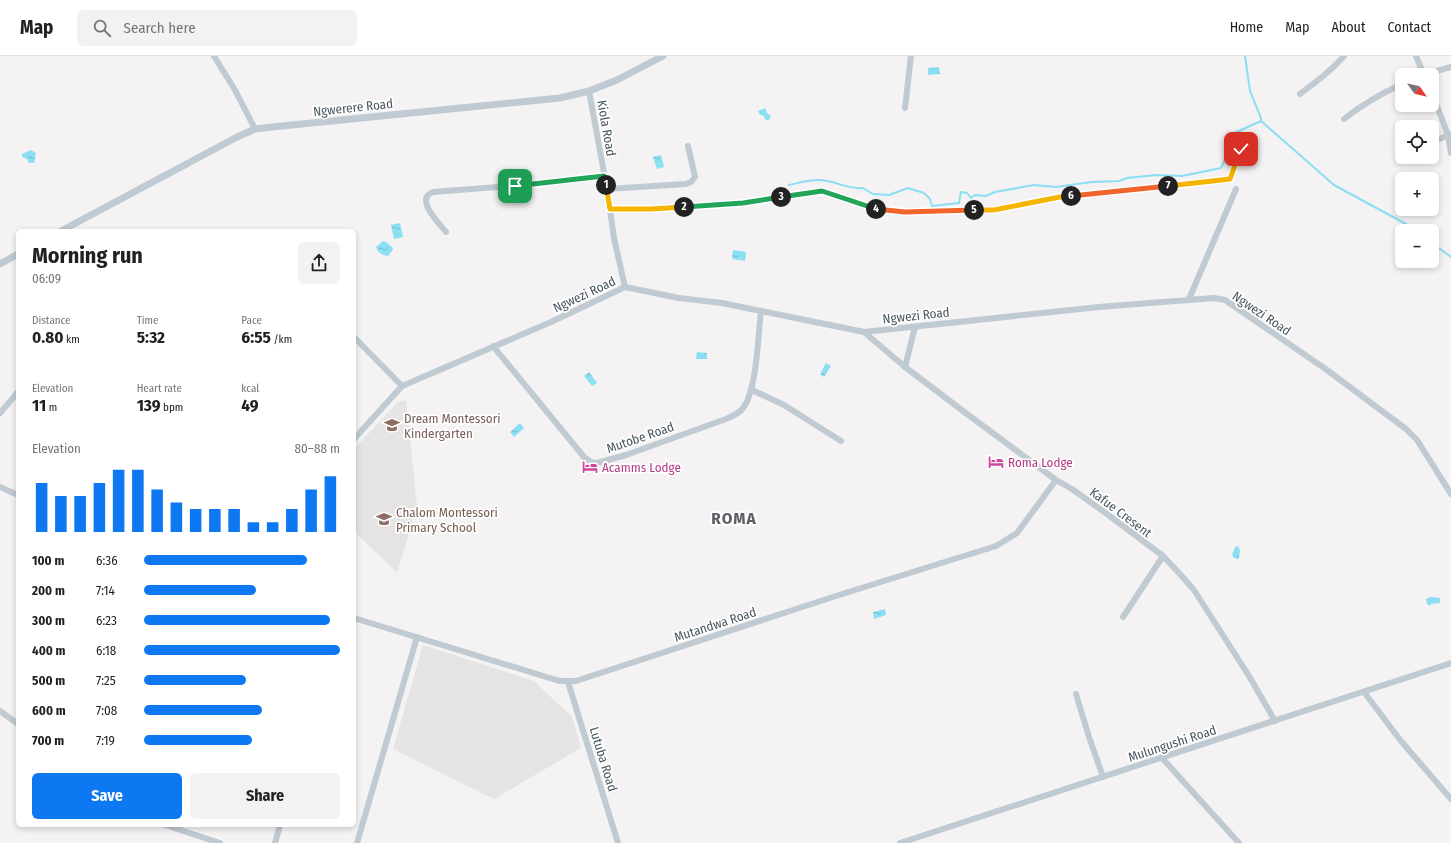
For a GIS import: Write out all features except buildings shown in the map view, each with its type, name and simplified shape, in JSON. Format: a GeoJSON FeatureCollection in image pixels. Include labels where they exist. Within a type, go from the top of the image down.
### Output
{"type":"FeatureCollection","features":[{"type":"Feature","properties":{"kind":"street"},"geometry":{"type":"LineString","coordinates":[[214,56],[235,90],[255,130]]}},
{"type":"Feature","properties":{"kind":"street","name":"Ngwerere Road"},"geometry":{"type":"LineString","coordinates":[[65,229],[237,136],[255,130],[352,118],[560,98],[589,91],[617,80],[663,56]]}},
{"type":"Feature","properties":{"kind":"street"},"geometry":{"type":"LineString","coordinates":[[905,108],[911,56]]}},
{"type":"Feature","properties":{"kind":"street"},"geometry":{"type":"LineString","coordinates":[[1300,94],[1321,79],[1344,56]]}},
{"type":"Feature","properties":{"kind":"street"},"geometry":{"type":"LineString","coordinates":[[1416,56],[1421,68]]}},
{"type":"Feature","properties":{"kind":"street"},"geometry":{"type":"LineString","coordinates":[[1439,71],[1451,67]]}},
{"type":"Feature","properties":{"kind":"street"},"geometry":{"type":"LineString","coordinates":[[1344,119],[1376,96],[1395,87]]}},
{"type":"Feature","properties":{"kind":"street","name":"Kiola Road"},"geometry":{"type":"LineString","coordinates":[[589,91],[599,141],[614,238],[625,287]]}},
{"type":"Feature","properties":{"kind":"street"},"geometry":{"type":"LineString","coordinates":[[1439,111],[1449,135],[1451,153]]}},
{"type":"Feature","properties":{"kind":"street"},"geometry":{"type":"LineString","coordinates":[[1439,139],[1449,135]]}},
{"type":"Feature","properties":{"kind":"street"},"geometry":{"type":"LineString","coordinates":[[607,189],[686,184],[691,182],[695,177],[688,146]]}},
{"type":"Feature","properties":{"kind":"street"},"geometry":{"type":"LineString","coordinates":[[610,209],[657,209],[743,203],[822,191],[872,208],[905,212],[994,210],[1060,197],[1230,179],[1241,149]]}},
{"type":"Feature","properties":{"kind":"street"},"geometry":{"type":"LineString","coordinates":[[446,232],[428,210],[425,202],[429,193],[550,183],[604,176]]}},
{"type":"Feature","properties":{"kind":"street"},"geometry":{"type":"LineString","coordinates":[[1189,299],[1236,189]]}},
{"type":"Feature","properties":{"kind":"street"},"geometry":{"type":"LineString","coordinates":[[0,264],[16,255]]}},
{"type":"Feature","properties":{"kind":"street","name":"Ngwezi Road"},"geometry":{"type":"LineString","coordinates":[[356,437],[402,386],[551,322],[625,287],[679,298],[722,303],[864,332],[1189,299],[1214,298],[1225,300],[1333,375],[1406,429],[1417,440],[1451,494]]}},
{"type":"Feature","properties":{"kind":"street","name":"Mutobe Road"},"geometry":{"type":"LineString","coordinates":[[493,346],[584,457],[591,462],[597,463],[626,455],[735,416],[744,408],[752,390],[761,311]]}},
{"type":"Feature","properties":{"kind":"street"},"geometry":{"type":"LineString","coordinates":[[905,367],[915,327]]}},
{"type":"Feature","properties":{"kind":"street","name":"Kafue Cresent"},"geometry":{"type":"LineString","coordinates":[[864,332],[905,367],[967,414],[1056,480],[1092,503],[1163,556],[1194,590],[1245,670],[1274,721]]}},
{"type":"Feature","properties":{"kind":"street"},"geometry":{"type":"LineString","coordinates":[[356,339],[402,386]]}},
{"type":"Feature","properties":{"kind":"street"},"geometry":{"type":"LineString","coordinates":[[752,390],[784,405],[841,441]]}},
{"type":"Feature","properties":{"kind":"street"},"geometry":{"type":"LineString","coordinates":[[0,413],[16,394]]}},
{"type":"Feature","properties":{"kind":"street","name":"Mutandwa Road"},"geometry":{"type":"LineString","coordinates":[[356,619],[553,679],[568,682],[583,680],[839,595],[996,546],[1017,533],[1056,480]]}},
{"type":"Feature","properties":{"kind":"street"},"geometry":{"type":"LineString","coordinates":[[0,487],[16,493]]}},
{"type":"Feature","properties":{"kind":"street"},"geometry":{"type":"LineString","coordinates":[[1123,617],[1163,556]]}},
{"type":"Feature","properties":{"kind":"street"},"geometry":{"type":"LineString","coordinates":[[357,843],[417,637]]}},
{"type":"Feature","properties":{"kind":"street","name":"Mulungushi Road"},"geometry":{"type":"LineString","coordinates":[[900,843],[1451,663]]}},
{"type":"Feature","properties":{"kind":"street","name":"Lutuba Road"},"geometry":{"type":"LineString","coordinates":[[568,682],[618,843]]}},
{"type":"Feature","properties":{"kind":"street"},"geometry":{"type":"LineString","coordinates":[[1364,692],[1401,741],[1451,799]]}},
{"type":"Feature","properties":{"kind":"street"},"geometry":{"type":"LineString","coordinates":[[1076,694],[1103,777]]}},
{"type":"Feature","properties":{"kind":"street"},"geometry":{"type":"LineString","coordinates":[[0,711],[16,723]]}},
{"type":"Feature","properties":{"kind":"street"},"geometry":{"type":"LineString","coordinates":[[1162,758],[1239,843]]}},
{"type":"Feature","properties":{"kind":"street"},"geometry":{"type":"LineString","coordinates":[[171,827],[220,843]]}},
{"type":"Feature","properties":{"kind":"street"},"geometry":{"type":"LineString","coordinates":[[275,843],[279,827]]}},
{"type":"Feature","properties":{"kind":"shaded area","name":"Chalom Montessori Primary School"},"geometry":{"type":"Polygon","coordinates":[[[406,400],[417,507],[397,573],[356,533],[356,447],[398,402],[406,400]]]}},
{"type":"Feature","properties":{"kind":"shaded area"},"geometry":{"type":"Polygon","coordinates":[[[423,645],[534,681],[572,717],[581,748],[494,799],[393,749],[423,645]]]}},
{"type":"Feature","properties":{"kind":"water"},"geometry":{"type":"Polygon","coordinates":[[[939,67],[940,74],[928,75],[928,68],[939,67]]]}},
{"type":"Feature","properties":{"kind":"water"},"geometry":{"type":"Polygon","coordinates":[[[765,108],[767,113],[771,116],[769,120],[766,120],[758,111],[765,108]]]}},
{"type":"Feature","properties":{"kind":"water"},"geometry":{"type":"Polygon","coordinates":[[[31,150],[36,153],[34,163],[29,163],[27,159],[22,157],[22,154],[31,150]]]}},
{"type":"Feature","properties":{"kind":"water"},"geometry":{"type":"Polygon","coordinates":[[[661,155],[664,167],[657,169],[653,157],[661,155]]]}},
{"type":"Feature","properties":{"kind":"water"},"geometry":{"type":"Polygon","coordinates":[[[400,223],[403,237],[394,239],[391,225],[400,223]]]}},
{"type":"Feature","properties":{"kind":"water"},"geometry":{"type":"Polygon","coordinates":[[[383,241],[393,248],[388,256],[380,253],[376,247],[383,241]]]}},
{"type":"Feature","properties":{"kind":"water"},"geometry":{"type":"Polygon","coordinates":[[[733,250],[746,252],[745,261],[732,259],[733,250]]]}},
{"type":"Feature","properties":{"kind":"water"},"geometry":{"type":"Polygon","coordinates":[[[697,352],[707,353],[707,359],[696,359],[697,352]]]}},
{"type":"Feature","properties":{"kind":"water"},"geometry":{"type":"Polygon","coordinates":[[[826,363],[831,366],[824,377],[820,374],[826,363]]]}},
{"type":"Feature","properties":{"kind":"water"},"geometry":{"type":"Polygon","coordinates":[[[589,372],[597,383],[592,386],[584,376],[589,372]]]}},
{"type":"Feature","properties":{"kind":"water"},"geometry":{"type":"Polygon","coordinates":[[[520,423],[524,428],[514,437],[510,432],[520,423]]]}},
{"type":"Feature","properties":{"kind":"water"},"geometry":{"type":"Polygon","coordinates":[[[1238,546],[1240,550],[1239,558],[1237,559],[1232,555],[1235,547],[1238,546]]]}},
{"type":"Feature","properties":{"kind":"water"},"geometry":{"type":"Polygon","coordinates":[[[1431,597],[1440,598],[1440,603],[1431,604],[1430,606],[1427,604],[1426,599],[1431,597]]]}},
{"type":"Feature","properties":{"kind":"water"},"geometry":{"type":"Polygon","coordinates":[[[885,609],[886,615],[874,619],[873,612],[885,609]]]}},
{"type":"Feature","properties":{"kind":"waterway"},"geometry":{"type":"LineString","coordinates":[[1245,56],[1250,91],[1261,121],[1334,185],[1406,224]]}},
{"type":"Feature","properties":{"kind":"waterway"},"geometry":{"type":"LineString","coordinates":[[789,185],[810,180],[823,180],[851,187],[863,188],[873,194],[889,195],[908,188],[924,193],[930,199],[932,206],[959,203],[961,192],[967,193],[971,198],[975,195],[986,196],[995,192],[1034,185],[1056,187],[1092,182],[1119,181],[1127,178],[1156,175],[1182,176],[1221,168],[1226,158],[1232,134],[1261,121]]}},
{"type":"Feature","properties":{"kind":"waterway"},"geometry":{"type":"LineString","coordinates":[[1439,248],[1451,257]]}},
{"type":"Feature","properties":{"kind":"place","name":"Dream Montessori Kindergarten"},"geometry":{"type":"Point","coordinates":[392,425]}},
{"type":"Feature","properties":{"kind":"place","name":"Roma Lodge"},"geometry":{"type":"Point","coordinates":[996,462]}},
{"type":"Feature","properties":{"kind":"place","name":"Acamms Lodge"},"geometry":{"type":"Point","coordinates":[590,467]}},
{"type":"Feature","properties":{"kind":"place","name":"Chalom Montessori Primary School"},"geometry":{"type":"Point","coordinates":[384,519]}},
{"type":"Feature","properties":{"kind":"district","name":"ROMA"},"geometry":{"type":"Point","coordinates":[734,518]}},
{"type":"Feature","properties":{"kind":"route"},"geometry":{"type":"LineString","coordinates":[[515,186],[604,176],[610,209],[651,209],[743,203],[822,191],[872,208],[905,212],[994,210],[1060,197],[1230,179],[1241,149]]}}]}
